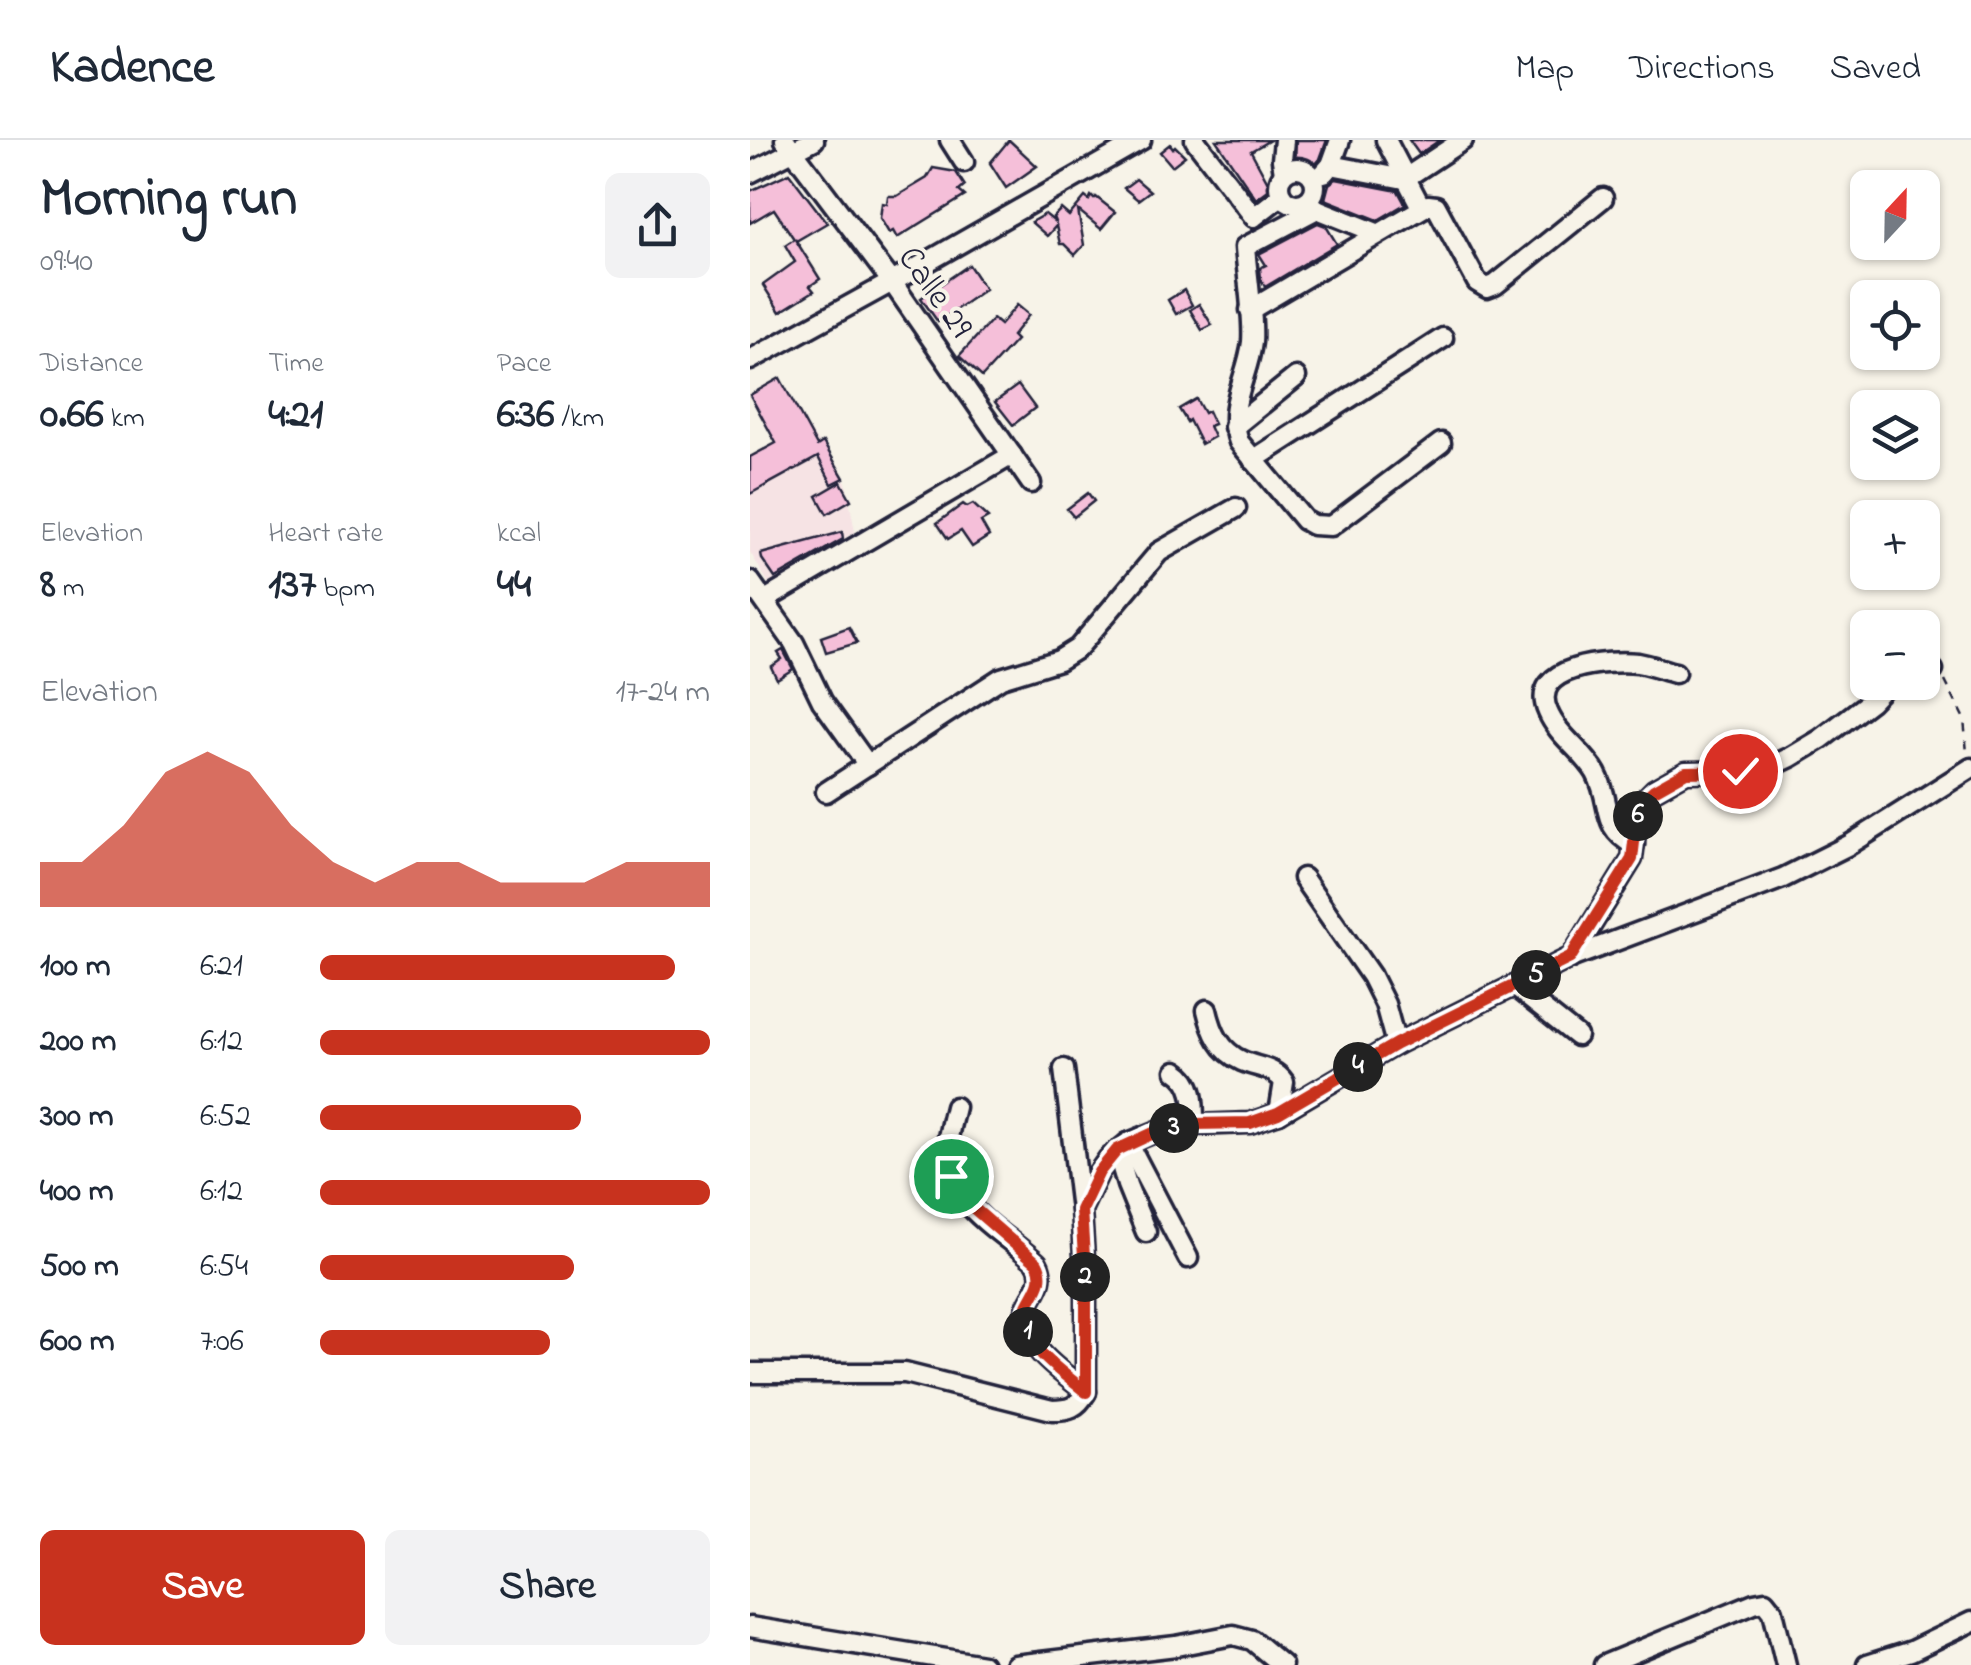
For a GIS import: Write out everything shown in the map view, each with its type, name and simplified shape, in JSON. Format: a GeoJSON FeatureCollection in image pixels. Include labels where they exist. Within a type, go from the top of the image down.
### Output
{"type":"FeatureCollection","features":[{"type":"Feature","properties":{"kind":"street"},"geometry":{"type":"LineString","coordinates":[[750,172],[788,146],[814,140]]}},
{"type":"Feature","properties":{"kind":"street"},"geometry":{"type":"LineString","coordinates":[[950,140],[964,162]]}},
{"type":"Feature","properties":{"kind":"street"},"geometry":{"type":"LineString","coordinates":[[750,360],[1141,140]]}},
{"type":"Feature","properties":{"kind":"street"},"geometry":{"type":"LineString","coordinates":[[1195,140],[1254,217],[1281,196]]}},
{"type":"Feature","properties":{"kind":"street"},"geometry":{"type":"LineString","coordinates":[[1284,140],[1284,173]]}},
{"type":"Feature","properties":{"kind":"street"},"geometry":{"type":"LineString","coordinates":[[1340,140],[1313,198],[1244,247],[1252,342],[1235,409],[1234,427],[1239,442],[1304,520],[1330,526],[1442,443]]}},
{"type":"Feature","properties":{"kind":"street"},"geometry":{"type":"LineString","coordinates":[[1331,165],[1404,179],[1462,140]]}},
{"type":"Feature","properties":{"kind":"street"},"geometry":{"type":"LineString","coordinates":[[1390,142],[1404,179],[1421,208]]}},
{"type":"Feature","properties":{"kind":"street","name":"Calle 29"},"geometry":{"type":"LineString","coordinates":[[788,146],[892,282],[1031,483]]}},
{"type":"Feature","properties":{"kind":"street"},"geometry":{"type":"LineString","coordinates":[[1313,198],[1306,170],[1294,168],[1284,173],[1278,184],[1285,200],[1296,204],[1313,198],[1378,232]]}},
{"type":"Feature","properties":{"kind":"street"},"geometry":{"type":"LineString","coordinates":[[1250,310],[1428,205],[1436,206],[1477,282],[1487,288],[1603,198]]}},
{"type":"Feature","properties":{"kind":"street"},"geometry":{"type":"LineString","coordinates":[[1252,460],[1442,338]]}},
{"type":"Feature","properties":{"kind":"street"},"geometry":{"type":"LineString","coordinates":[[1234,427],[1296,377]]}},
{"type":"Feature","properties":{"kind":"street"},"geometry":{"type":"LineString","coordinates":[[765,600],[1012,456]]}},
{"type":"Feature","properties":{"kind":"street"},"geometry":{"type":"LineString","coordinates":[[826,792],[1001,678],[1059,660],[1078,648],[1159,552],[1236,508]]}},
{"type":"Feature","properties":{"kind":"street"},"geometry":{"type":"LineString","coordinates":[[750,581],[794,643],[822,701],[868,765]]}},
{"type":"Feature","properties":{"kind":"street"},"geometry":{"type":"LineString","coordinates":[[1634,845],[1612,829],[1596,774],[1552,720],[1545,695],[1556,674],[1599,663],[1638,663],[1675,673]]}},
{"type":"Feature","properties":{"kind":"street"},"geometry":{"type":"LineString","coordinates":[[1570,958],[1627,870],[1637,817],[1643,800],[1654,790],[1686,772],[1772,766],[1821,739],[1872,700]]}},
{"type":"Feature","properties":{"kind":"street"},"geometry":{"type":"LineString","coordinates":[[1081,1210],[1099,1172],[1123,1147],[1160,1130],[1194,1124],[1250,1123],[1278,1113],[1396,1044],[1570,958],[1783,878],[1849,845],[1971,768]]}},
{"type":"Feature","properties":{"kind":"street"},"geometry":{"type":"LineString","coordinates":[[1303,878],[1372,976],[1386,1004],[1396,1044]]}},
{"type":"Feature","properties":{"kind":"street"},"geometry":{"type":"LineString","coordinates":[[1514,986],[1577,1036]]}},
{"type":"Feature","properties":{"kind":"street"},"geometry":{"type":"LineString","coordinates":[[1207,1010],[1215,1036],[1226,1050],[1282,1078],[1278,1113]]}},
{"type":"Feature","properties":{"kind":"street"},"geometry":{"type":"LineString","coordinates":[[750,1374],[905,1373],[1052,1410],[1072,1409],[1080,1404],[1086,1392],[1086,1288],[1064,1068]]}},
{"type":"Feature","properties":{"kind":"street"},"geometry":{"type":"LineString","coordinates":[[1176,1070],[1185,1076],[1192,1091],[1194,1124]]}},
{"type":"Feature","properties":{"kind":"street"},"geometry":{"type":"LineString","coordinates":[[955,1107],[947,1151],[955,1188],[971,1208],[1037,1263],[1042,1280],[1028,1306],[1025,1324],[1042,1354],[1086,1392]]}},
{"type":"Feature","properties":{"kind":"street"},"geometry":{"type":"LineString","coordinates":[[1123,1147],[1126,1186],[1146,1232]]}},
{"type":"Feature","properties":{"kind":"street"},"geometry":{"type":"LineString","coordinates":[[1123,1147],[1188,1258]]}},
{"type":"Feature","properties":{"kind":"street"},"geometry":{"type":"LineString","coordinates":[[1604,1665],[1765,1601],[1773,1611],[1786,1665]]}},
{"type":"Feature","properties":{"kind":"street"},"geometry":{"type":"LineString","coordinates":[[1867,1665],[1911,1651],[1971,1622]]}},
{"type":"Feature","properties":{"kind":"street"},"geometry":{"type":"LineString","coordinates":[[750,1627],[984,1665]]}},
{"type":"Feature","properties":{"kind":"street"},"geometry":{"type":"LineString","coordinates":[[1015,1665],[1176,1646],[1233,1635],[1252,1640],[1282,1665]]}},
{"type":"Feature","properties":{"kind":"path"},"geometry":{"type":"LineString","coordinates":[[1940,678],[1948,684],[1964,719],[1971,768]]}},
{"type":"Feature","properties":{"kind":"shaded area"},"geometry":{"type":"Polygon","coordinates":[[[809,429],[846,482],[855,532],[769,584],[750,552],[750,461],[809,429]]]}},
{"type":"Feature","properties":{"kind":"building"},"geometry":{"type":"Polygon","coordinates":[[[1009,140],[1037,166],[1006,188],[990,163],[1009,140]]]}},
{"type":"Feature","properties":{"kind":"building"},"geometry":{"type":"Polygon","coordinates":[[[1216,140],[1270,140],[1251,151],[1271,188],[1256,199],[1216,140]]]}},
{"type":"Feature","properties":{"kind":"building"},"geometry":{"type":"Polygon","coordinates":[[[1296,140],[1327,140],[1314,166],[1295,162],[1296,140]]]}},
{"type":"Feature","properties":{"kind":"building"},"geometry":{"type":"Polygon","coordinates":[[[1409,140],[1440,140],[1419,154],[1409,140]]]}},
{"type":"Feature","properties":{"kind":"building"},"geometry":{"type":"Polygon","coordinates":[[[1170,144],[1185,156],[1172,166],[1160,152],[1170,144]]]}},
{"type":"Feature","properties":{"kind":"building"},"geometry":{"type":"Polygon","coordinates":[[[933,168],[956,172],[965,186],[959,191],[965,196],[897,238],[880,218],[882,203],[887,204],[888,196],[897,196],[927,178],[933,168]]]}},
{"type":"Feature","properties":{"kind":"building"},"geometry":{"type":"Polygon","coordinates":[[[789,173],[827,223],[796,241],[820,279],[810,286],[814,291],[780,312],[763,285],[795,262],[785,245],[794,239],[774,209],[750,223],[750,191],[789,173]]]}},
{"type":"Feature","properties":{"kind":"building"},"geometry":{"type":"Polygon","coordinates":[[[1136,179],[1150,191],[1138,200],[1124,188],[1136,179]]]}},
{"type":"Feature","properties":{"kind":"building"},"geometry":{"type":"Polygon","coordinates":[[[1336,179],[1398,191],[1405,204],[1378,220],[1325,199],[1329,184],[1336,179]]]}},
{"type":"Feature","properties":{"kind":"building"},"geometry":{"type":"Polygon","coordinates":[[[1091,196],[1115,212],[1101,229],[1078,210],[1084,245],[1075,255],[1060,244],[1056,226],[1047,236],[1031,222],[1045,214],[1055,222],[1053,217],[1061,209],[1069,216],[1085,197],[1089,200],[1091,196]]]}},
{"type":"Feature","properties":{"kind":"building"},"geometry":{"type":"Polygon","coordinates":[[[1318,223],[1326,226],[1337,244],[1265,287],[1260,268],[1266,265],[1259,254],[1318,223]]]}},
{"type":"Feature","properties":{"kind":"building"},"geometry":{"type":"Polygon","coordinates":[[[969,265],[985,289],[938,322],[921,298],[969,265]]]}},
{"type":"Feature","properties":{"kind":"building"},"geometry":{"type":"Polygon","coordinates":[[[1184,290],[1192,305],[1176,314],[1168,300],[1184,290]]]}},
{"type":"Feature","properties":{"kind":"building"},"geometry":{"type":"Polygon","coordinates":[[[1199,304],[1212,325],[1202,330],[1190,310],[1199,304]]]}},
{"type":"Feature","properties":{"kind":"building"},"geometry":{"type":"Polygon","coordinates":[[[1017,305],[1029,315],[1012,336],[1016,340],[982,377],[959,356],[993,319],[1000,325],[1017,305]]]}},
{"type":"Feature","properties":{"kind":"building"},"geometry":{"type":"Polygon","coordinates":[[[780,378],[817,446],[823,442],[844,478],[832,484],[818,457],[750,494],[750,457],[776,443],[750,395],[780,378]]]}},
{"type":"Feature","properties":{"kind":"building"},"geometry":{"type":"Polygon","coordinates":[[[1018,385],[1035,408],[1013,425],[995,402],[1018,385]]]}},
{"type":"Feature","properties":{"kind":"building"},"geometry":{"type":"Polygon","coordinates":[[[1196,399],[1214,424],[1209,426],[1214,437],[1201,444],[1179,409],[1196,399]]]}},
{"type":"Feature","properties":{"kind":"building"},"geometry":{"type":"Polygon","coordinates":[[[841,482],[851,500],[827,514],[817,496],[841,482]]]}},
{"type":"Feature","properties":{"kind":"building"},"geometry":{"type":"Polygon","coordinates":[[[1088,493],[1094,501],[1074,517],[1067,509],[1088,493]]]}},
{"type":"Feature","properties":{"kind":"building"},"geometry":{"type":"Polygon","coordinates":[[[963,504],[973,504],[988,518],[981,522],[989,536],[972,547],[961,531],[948,539],[937,523],[963,504]]]}},
{"type":"Feature","properties":{"kind":"building"},"geometry":{"type":"Polygon","coordinates":[[[842,532],[843,539],[775,578],[762,559],[761,554],[842,532]]]}},
{"type":"Feature","properties":{"kind":"building"},"geometry":{"type":"Polygon","coordinates":[[[849,627],[857,643],[826,652],[821,637],[849,627]]]}},
{"type":"Feature","properties":{"kind":"building"},"geometry":{"type":"Polygon","coordinates":[[[783,650],[793,669],[777,679],[771,667],[782,659],[778,653],[783,650]]]}},
{"type":"Feature","properties":{"kind":"route"},"geometry":{"type":"LineString","coordinates":[[951,1176],[971,1208],[1037,1263],[1042,1280],[1028,1306],[1025,1324],[1042,1354],[1086,1392],[1081,1210],[1099,1172],[1117,1150],[1160,1130],[1194,1124],[1250,1123],[1278,1113],[1396,1044],[1570,958],[1632,859],[1643,800],[1686,772],[1740,771]]}}]}
